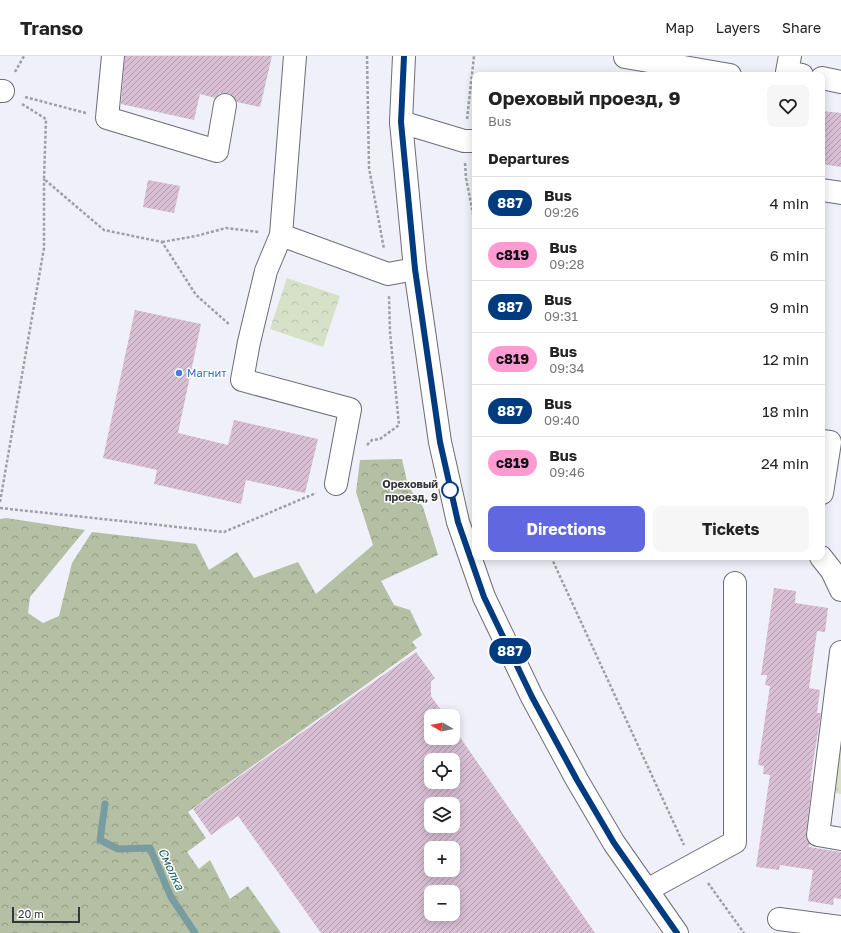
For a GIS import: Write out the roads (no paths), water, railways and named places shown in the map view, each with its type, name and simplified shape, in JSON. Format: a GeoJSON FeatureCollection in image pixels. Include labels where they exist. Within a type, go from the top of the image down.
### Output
{"type":"FeatureCollection","features":[{"type":"Feature","properties":{"kind":"street"},"geometry":{"type":"LineString","coordinates":[[113,56],[107,118],[217,150],[225,105]]}},
{"type":"Feature","properties":{"kind":"street"},"geometry":{"type":"LineString","coordinates":[[295,56],[281,235],[266,271],[249,342],[242,380],[350,409],[336,484]]}},
{"type":"Feature","properties":{"kind":"street"},"geometry":{"type":"LineString","coordinates":[[404,56],[401,122],[415,269],[440,442],[458,522],[471,546]]}},
{"type":"Feature","properties":{"kind":"street"},"geometry":{"type":"LineString","coordinates":[[626,56],[713,72]]}},
{"type":"Feature","properties":{"kind":"street"},"geometry":{"type":"LineString","coordinates":[[787,72],[790,56]]}},
{"type":"Feature","properties":{"kind":"street"},"geometry":{"type":"LineString","coordinates":[[825,79],[841,82]]}},
{"type":"Feature","properties":{"kind":"street"},"geometry":{"type":"LineString","coordinates":[[401,122],[464,141],[472,141]]}},
{"type":"Feature","properties":{"kind":"street"},"geometry":{"type":"LineString","coordinates":[[825,190],[841,193]]}},
{"type":"Feature","properties":{"kind":"street"},"geometry":{"type":"LineString","coordinates":[[281,235],[388,274],[415,269]]}},
{"type":"Feature","properties":{"kind":"street"},"geometry":{"type":"LineString","coordinates":[[825,441],[830,442],[825,474]]}},
{"type":"Feature","properties":{"kind":"street"},"geometry":{"type":"LineString","coordinates":[[475,560],[484,597],[532,697],[577,780],[614,843],[677,933]]}},
{"type":"Feature","properties":{"kind":"street"},"geometry":{"type":"LineString","coordinates":[[823,560],[832,571],[841,590]]}},
{"type":"Feature","properties":{"kind":"street"},"geometry":{"type":"LineString","coordinates":[[647,890],[735,842],[735,583]]}},
{"type":"Feature","properties":{"kind":"street"},"geometry":{"type":"LineString","coordinates":[[841,652],[818,836],[841,839]]}},
{"type":"Feature","properties":{"kind":"street"},"geometry":{"type":"LineString","coordinates":[[780,919],[841,927]]}},
{"type":"Feature","properties":{"kind":"waterway","name":"Смолка"},"geometry":{"type":"LineString","coordinates":[[105,804],[100,840],[118,849],[150,848],[171,897],[195,933]]}},
{"type":"Feature","properties":{"kind":"place","name":"Магнит"},"geometry":{"type":"Point","coordinates":[179,373]}},
{"type":"Feature","properties":{"kind":"place","name":"Ореховый проезд, 9"},"geometry":{"type":"Point","coordinates":[450,490]}}]}
